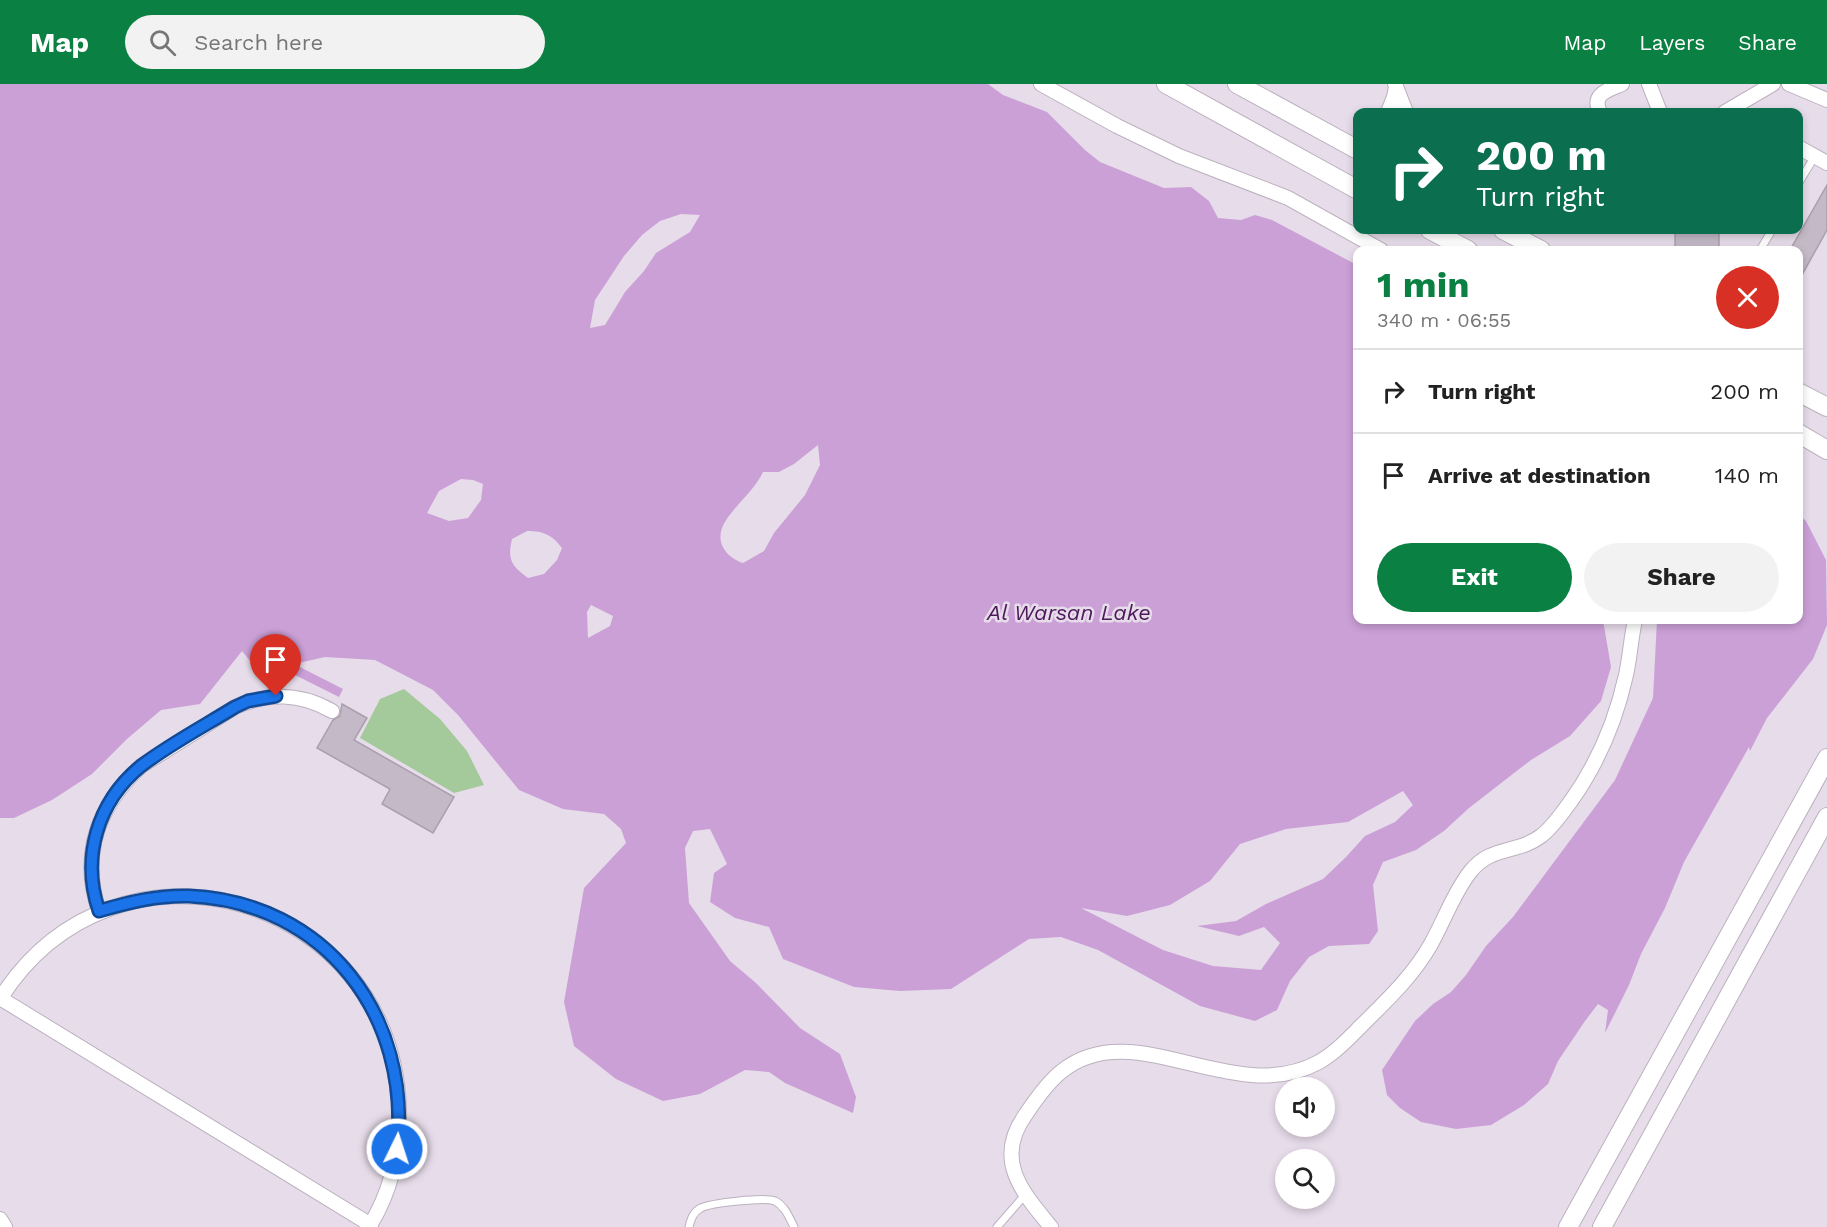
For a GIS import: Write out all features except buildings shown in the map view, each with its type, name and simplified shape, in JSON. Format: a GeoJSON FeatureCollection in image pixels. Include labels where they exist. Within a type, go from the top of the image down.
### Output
{"type":"FeatureCollection","features":[{"type":"Feature","properties":{"kind":"street"},"geometry":{"type":"LineString","coordinates":[[1041,84],[1158,146],[1210,169],[1287,198],[1374,246]]}},
{"type":"Feature","properties":{"kind":"street"},"geometry":{"type":"LineString","coordinates":[[1166,84],[1353,187]]}},
{"type":"Feature","properties":{"kind":"street"},"geometry":{"type":"LineString","coordinates":[[1237,84],[1353,147]]}},
{"type":"Feature","properties":{"kind":"street"},"geometry":{"type":"LineString","coordinates":[[1598,108],[1599,96],[1622,84]]}},
{"type":"Feature","properties":{"kind":"street"},"geometry":{"type":"LineString","coordinates":[[1649,84],[1658,108]]}},
{"type":"Feature","properties":{"kind":"street"},"geometry":{"type":"LineString","coordinates":[[1732,108],[1773,84]]}},
{"type":"Feature","properties":{"kind":"street"},"geometry":{"type":"LineString","coordinates":[[1789,84],[1823,94]]}},
{"type":"Feature","properties":{"kind":"street"},"geometry":{"type":"LineString","coordinates":[[1390,108],[1394,98],[1395,85]]}},
{"type":"Feature","properties":{"kind":"street"},"geometry":{"type":"LineString","coordinates":[[1395,85],[1404,108]]}},
{"type":"Feature","properties":{"kind":"street"},"geometry":{"type":"LineString","coordinates":[[1339,140],[1353,138]]}},
{"type":"Feature","properties":{"kind":"street"},"geometry":{"type":"LineString","coordinates":[[1803,150],[1821,160]]}},
{"type":"Feature","properties":{"kind":"street"},"geometry":{"type":"LineString","coordinates":[[1438,234],[1460,246]]}},
{"type":"Feature","properties":{"kind":"street"},"geometry":{"type":"LineString","coordinates":[[1511,234],[1533,246]]}},
{"type":"Feature","properties":{"kind":"street"},"geometry":{"type":"LineString","coordinates":[[1803,395],[1827,407]]}},
{"type":"Feature","properties":{"kind":"street"},"geometry":{"type":"LineString","coordinates":[[1803,436],[1827,450]]}},
{"type":"Feature","properties":{"kind":"street"},"geometry":{"type":"LineString","coordinates":[[1051,1227],[1019,1186],[1012,1155],[1015,1134],[1025,1115],[1051,1082],[1072,1064],[1098,1054],[1124,1051],[1239,1075],[1273,1077],[1305,1069],[1334,1052],[1412,972],[1430,945],[1464,880],[1476,865],[1492,854],[1522,846],[1541,836],[1579,791],[1603,747],[1613,722],[1626,677],[1634,624]]}},
{"type":"Feature","properties":{"kind":"street"},"geometry":{"type":"LineString","coordinates":[[99,911],[94,897],[91,874],[95,837],[108,805],[141,766],[248,701],[291,696],[319,704],[332,711]]}},
{"type":"Feature","properties":{"kind":"street"},"geometry":{"type":"LineString","coordinates":[[1568,1227],[1827,758]]}},
{"type":"Feature","properties":{"kind":"street"},"geometry":{"type":"LineString","coordinates":[[1602,1227],[1827,817]]}},
{"type":"Feature","properties":{"kind":"street"},"geometry":{"type":"LineString","coordinates":[[189,896],[234,902],[263,912],[296,928],[326,949],[360,987],[379,1020],[392,1057],[399,1097],[399,1133],[394,1165],[385,1196],[370,1226],[0,998],[22,968],[50,941],[99,911],[130,902],[160,897],[189,896]]}},
{"type":"Feature","properties":{"kind":"street"},"geometry":{"type":"LineString","coordinates":[[0,1219],[5,1227]]}},
{"type":"Feature","properties":{"kind":"lane"},"geometry":{"type":"LineString","coordinates":[[1803,179],[1821,160]]}},
{"type":"Feature","properties":{"kind":"lane"},"geometry":{"type":"LineString","coordinates":[[997,1227],[1024,1195]]}},
{"type":"Feature","properties":{"kind":"lane"},"geometry":{"type":"LineString","coordinates":[[688,1227],[694,1213],[704,1206],[762,1199],[775,1201],[781,1205],[794,1227]]}},
{"type":"Feature","properties":{"kind":"green space"},"geometry":{"type":"Polygon","coordinates":[[[404,689],[440,719],[467,751],[484,785],[454,793],[360,738],[380,699],[404,689]]]}},
{"type":"Feature","properties":{"kind":"water","name":"Al Warsan Lake"},"geometry":{"type":"Polygon","coordinates":[[[0,84],[988,84],[1003,95],[1047,112],[1100,162],[1164,188],[1191,187],[1209,201],[1218,218],[1241,220],[1255,215],[1272,220],[1353,263],[1353,624],[1604,624],[1611,667],[1601,701],[1570,736],[1531,760],[1469,808],[1444,831],[1416,850],[1383,862],[1373,885],[1378,931],[1369,944],[1329,946],[1309,957],[1290,981],[1277,1010],[1255,1021],[1200,1006],[1098,950],[1061,937],[1029,939],[951,989],[900,991],[854,987],[783,959],[769,927],[735,918],[710,902],[714,873],[727,864],[710,829],[693,831],[685,848],[689,903],[730,961],[756,983],[800,1028],[840,1054],[856,1097],[853,1113],[785,1083],[769,1072],[745,1070],[700,1094],[663,1101],[616,1079],[574,1046],[564,1002],[584,888],[626,843],[621,829],[604,814],[563,809],[519,790],[458,715],[433,690],[375,660],[325,657],[294,664],[343,689],[339,697],[285,670],[260,673],[242,651],[200,704],[161,710],[127,739],[92,774],[52,800],[14,818],[0,818],[0,84]],[[681,214],[660,221],[642,235],[624,256],[595,300],[590,328],[605,325],[625,292],[644,271],[656,253],[690,232],[700,215],[681,214]],[[818,445],[794,464],[779,472],[763,472],[754,487],[725,522],[721,534],[722,545],[733,558],[743,563],[764,551],[774,533],[805,495],[820,465],[818,445]],[[461,479],[439,491],[427,513],[449,521],[468,518],[481,500],[483,484],[461,479]],[[527,531],[512,539],[510,552],[512,562],[528,578],[544,574],[557,560],[562,548],[547,535],[527,531]],[[591,605],[587,612],[588,638],[610,626],[613,616],[591,605]],[[1403,791],[1348,822],[1286,829],[1240,844],[1210,881],[1170,905],[1127,916],[1081,908],[1163,950],[1213,966],[1261,970],[1280,943],[1264,927],[1239,936],[1197,926],[1236,921],[1266,904],[1323,879],[1365,836],[1395,822],[1413,805],[1403,791]]]}},
{"type":"Feature","properties":{"kind":"water"},"geometry":{"type":"Polygon","coordinates":[[[1803,518],[1826,560],[1827,625],[1813,659],[1767,718],[1684,862],[1665,908],[1605,1033],[1608,1010],[1598,1004],[1558,1061],[1548,1084],[1524,1105],[1491,1125],[1456,1129],[1421,1122],[1400,1108],[1387,1095],[1382,1070],[1415,1021],[1433,1004],[1451,992],[1486,946],[1513,917],[1615,780],[1653,698],[1657,624],[1803,624],[1803,518]]]}},
{"type":"Feature","properties":{"kind":"route"},"geometry":{"type":"LineString","coordinates":[[276,696],[248,701],[235,707],[141,766],[129,778],[108,805],[95,837],[91,866],[94,897],[99,911],[130,902],[160,897],[189,896],[234,902],[280,919],[326,949],[360,987],[379,1020],[386,1038],[399,1097],[397,1149]]}}]}
